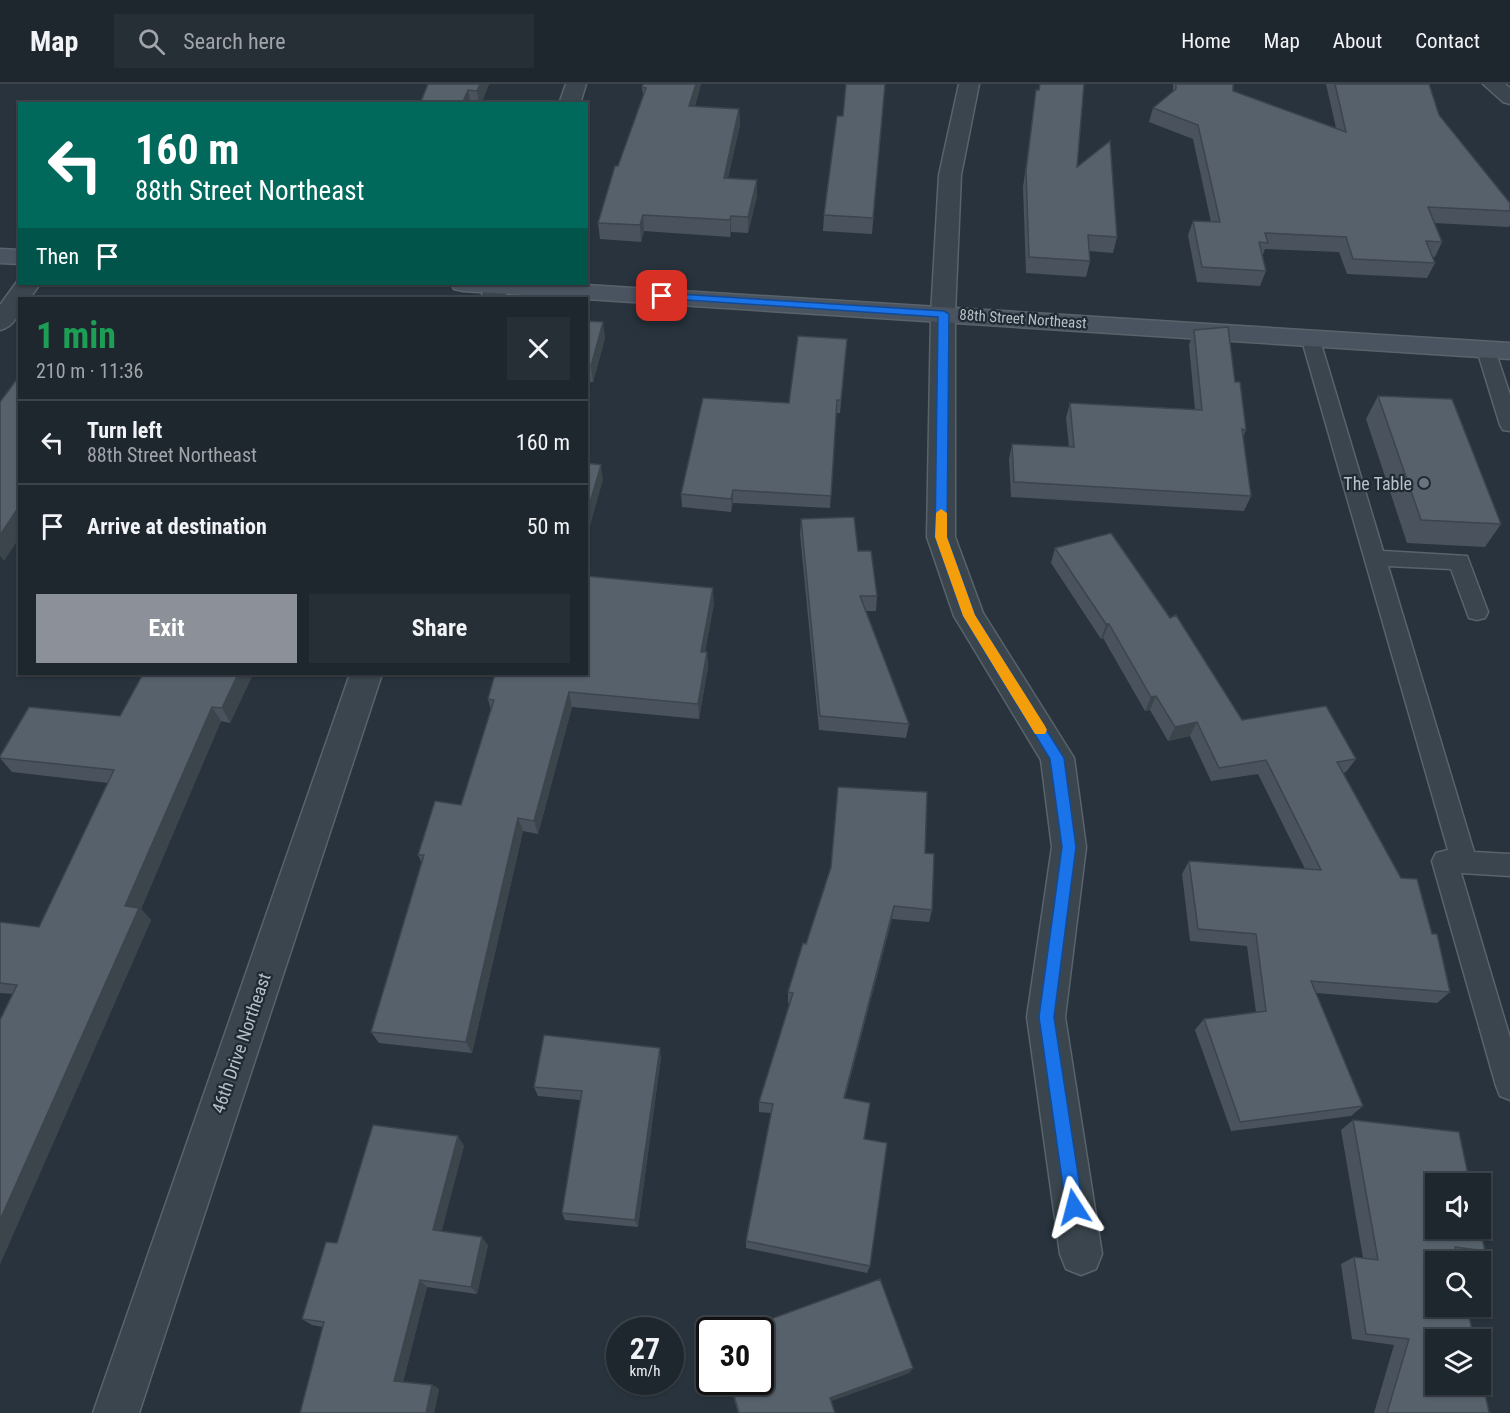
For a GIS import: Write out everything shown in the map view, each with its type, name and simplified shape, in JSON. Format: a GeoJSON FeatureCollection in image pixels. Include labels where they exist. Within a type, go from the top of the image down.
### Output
{"type":"FeatureCollection","features":[{"type":"Feature","properties":{"kind":"main road"},"geometry":{"type":"LineString","coordinates":[[0,256],[18,257]]}},
{"type":"Feature","properties":{"kind":"main road","name":"88th Street Northeast"},"geometry":{"type":"LineString","coordinates":[[470,285],[496,289],[944,314],[1498,351]]}},
{"type":"Feature","properties":{"kind":"street"},"geometry":{"type":"LineString","coordinates":[[570,102],[576,84]]}},
{"type":"Feature","properties":{"kind":"street"},"geometry":{"type":"LineString","coordinates":[[969,84],[950,175],[944,314],[941,537],[969,616],[1057,758],[1069,847],[1046,1017],[1081,1254]]}},
{"type":"Feature","properties":{"kind":"street"},"geometry":{"type":"LineString","coordinates":[[1493,84],[1510,98]]}},
{"type":"Feature","properties":{"kind":"street"},"geometry":{"type":"LineString","coordinates":[[0,322],[18,298]]}},
{"type":"Feature","properties":{"kind":"street","name":"46th Drive Northeast"},"geometry":{"type":"LineString","coordinates":[[116,1413],[366,675]]}},
{"type":"Feature","properties":{"kind":"lane"},"geometry":{"type":"LineString","coordinates":[[1310,337],[1464,862]]}},
{"type":"Feature","properties":{"kind":"lane"},"geometry":{"type":"LineString","coordinates":[[1498,351],[1510,425]]}},
{"type":"Feature","properties":{"kind":"lane"},"geometry":{"type":"LineString","coordinates":[[1374,558],[1460,562],[1477,612]]}},
{"type":"Feature","properties":{"kind":"lane"},"geometry":{"type":"LineString","coordinates":[[1510,865],[1445,861],[1510,1086]]}},
{"type":"Feature","properties":{"kind":"building"},"geometry":{"type":"Polygon","coordinates":[[[428,84],[480,84],[477,91],[468,90],[463,102],[421,102],[428,84]]]}},
{"type":"Feature","properties":{"kind":"building"},"geometry":{"type":"Polygon","coordinates":[[[643,84],[696,84],[689,106],[739,109],[724,178],[757,180],[748,217],[731,216],[730,220],[643,215],[640,225],[598,223],[615,166],[618,166],[646,88],[642,87],[643,84]]]}},
{"type":"Feature","properties":{"kind":"building"},"geometry":{"type":"Polygon","coordinates":[[[846,84],[885,84],[873,218],[824,215],[837,116],[843,116],[846,84]]]}},
{"type":"Feature","properties":{"kind":"building"},"geometry":{"type":"Polygon","coordinates":[[[1040,84],[1084,84],[1077,167],[1110,141],[1117,237],[1088,235],[1090,261],[1029,257],[1026,171],[1036,90],[1039,90],[1040,84]]]}},
{"type":"Feature","properties":{"kind":"building"},"geometry":{"type":"Polygon","coordinates":[[[1176,84],[1233,84],[1233,91],[1346,132],[1335,84],[1429,84],[1439,115],[1510,203],[1510,211],[1428,207],[1442,242],[1426,241],[1435,263],[1353,259],[1346,237],[1265,233],[1268,243],[1259,242],[1266,271],[1202,267],[1193,221],[1220,222],[1198,125],[1153,108],[1176,89],[1176,84]]]}},
{"type":"Feature","properties":{"kind":"building"},"geometry":{"type":"Polygon","coordinates":[[[588,321],[603,322],[591,366],[588,366],[588,321]]]}},
{"type":"Feature","properties":{"kind":"building"},"geometry":{"type":"Polygon","coordinates":[[[1228,327],[1235,382],[1240,382],[1246,430],[1242,429],[1251,496],[1014,482],[1012,444],[1074,447],[1070,403],[1202,410],[1194,330],[1228,327]]]}},
{"type":"Feature","properties":{"kind":"building"},"geometry":{"type":"Polygon","coordinates":[[[798,336],[847,339],[841,400],[837,400],[831,496],[733,490],[731,499],[681,494],[703,398],[789,403],[798,336]]]}},
{"type":"Feature","properties":{"kind":"building"},"geometry":{"type":"Polygon","coordinates":[[[18,378],[18,508],[0,535],[0,402],[18,378]]]}},
{"type":"Feature","properties":{"kind":"building"},"geometry":{"type":"Polygon","coordinates":[[[1378,396],[1452,399],[1501,524],[1421,520],[1378,396]]]}},
{"type":"Feature","properties":{"kind":"building"},"geometry":{"type":"Polygon","coordinates":[[[588,463],[601,465],[588,509],[588,463]]]}},
{"type":"Feature","properties":{"kind":"building"},"geometry":{"type":"Polygon","coordinates":[[[854,517],[858,551],[871,551],[877,596],[860,596],[909,724],[820,716],[801,519],[854,517]]]}},
{"type":"Feature","properties":{"kind":"building"},"geometry":{"type":"Polygon","coordinates":[[[1111,533],[1170,618],[1176,615],[1242,720],[1326,706],[1356,759],[1337,762],[1401,878],[1417,879],[1432,934],[1437,934],[1450,992],[1311,981],[1363,1106],[1240,1122],[1204,1019],[1266,1011],[1256,934],[1198,929],[1189,861],[1321,870],[1266,760],[1219,768],[1197,722],[1175,727],[1156,696],[1151,697],[1109,624],[1106,624],[1055,548],[1111,533]]]}},
{"type":"Feature","properties":{"kind":"building"},"geometry":{"type":"Polygon","coordinates":[[[588,576],[713,588],[701,652],[707,652],[698,704],[569,692],[534,821],[518,818],[466,1042],[371,1032],[424,855],[418,855],[435,801],[461,805],[494,700],[488,699],[495,675],[588,675],[588,576]]]}},
{"type":"Feature","properties":{"kind":"building"},"geometry":{"type":"Polygon","coordinates":[[[142,675],[238,675],[222,708],[212,707],[125,906],[139,908],[0,1220],[0,1020],[17,985],[0,983],[0,922],[39,927],[114,770],[0,758],[0,756],[29,707],[120,716],[142,675]]]}},
{"type":"Feature","properties":{"kind":"building"},"geometry":{"type":"Polygon","coordinates":[[[838,787],[927,792],[925,853],[934,854],[932,910],[894,906],[844,1098],[870,1103],[864,1139],[887,1143],[870,1266],[746,1241],[773,1104],[759,1102],[793,993],[788,992],[803,943],[806,944],[831,867],[838,787]]]}},
{"type":"Feature","properties":{"kind":"building"},"geometry":{"type":"Polygon","coordinates":[[[544,1035],[660,1048],[635,1220],[562,1213],[582,1091],[534,1087],[544,1035]]]}},
{"type":"Feature","properties":{"kind":"building"},"geometry":{"type":"Polygon","coordinates":[[[1353,1120],[1459,1132],[1468,1173],[1425,1173],[1425,1239],[1482,1239],[1485,1251],[1455,1247],[1456,1251],[1425,1251],[1425,1317],[1469,1317],[1472,1329],[1425,1329],[1425,1395],[1485,1395],[1491,1413],[1387,1413],[1409,1339],[1366,1334],[1354,1257],[1378,1260],[1353,1120]]]}},
{"type":"Feature","properties":{"kind":"building"},"geometry":{"type":"Polygon","coordinates":[[[373,1125],[458,1136],[433,1230],[482,1237],[471,1287],[420,1280],[394,1381],[432,1385],[426,1413],[300,1413],[324,1322],[302,1319],[326,1242],[337,1243],[373,1125]]]}},
{"type":"Feature","properties":{"kind":"building"},"geometry":{"type":"Polygon","coordinates":[[[880,1279],[913,1368],[830,1398],[835,1413],[739,1413],[734,1395],[774,1395],[774,1318],[880,1279]]]}},
{"type":"Feature","properties":{"kind":"slow traffic"},"geometry":{"type":"LineString","coordinates":[[941,513],[941,537],[969,616],[1040,730]]}},
{"type":"Feature","properties":{"kind":"place","name":"The Table"},"geometry":{"type":"Point","coordinates":[1424,483]}},
{"type":"Feature","properties":{"kind":"route"},"geometry":{"type":"LineString","coordinates":[[662,296],[944,314],[941,537],[969,616],[1057,758],[1069,847],[1046,1017],[1074,1207]]}}]}
